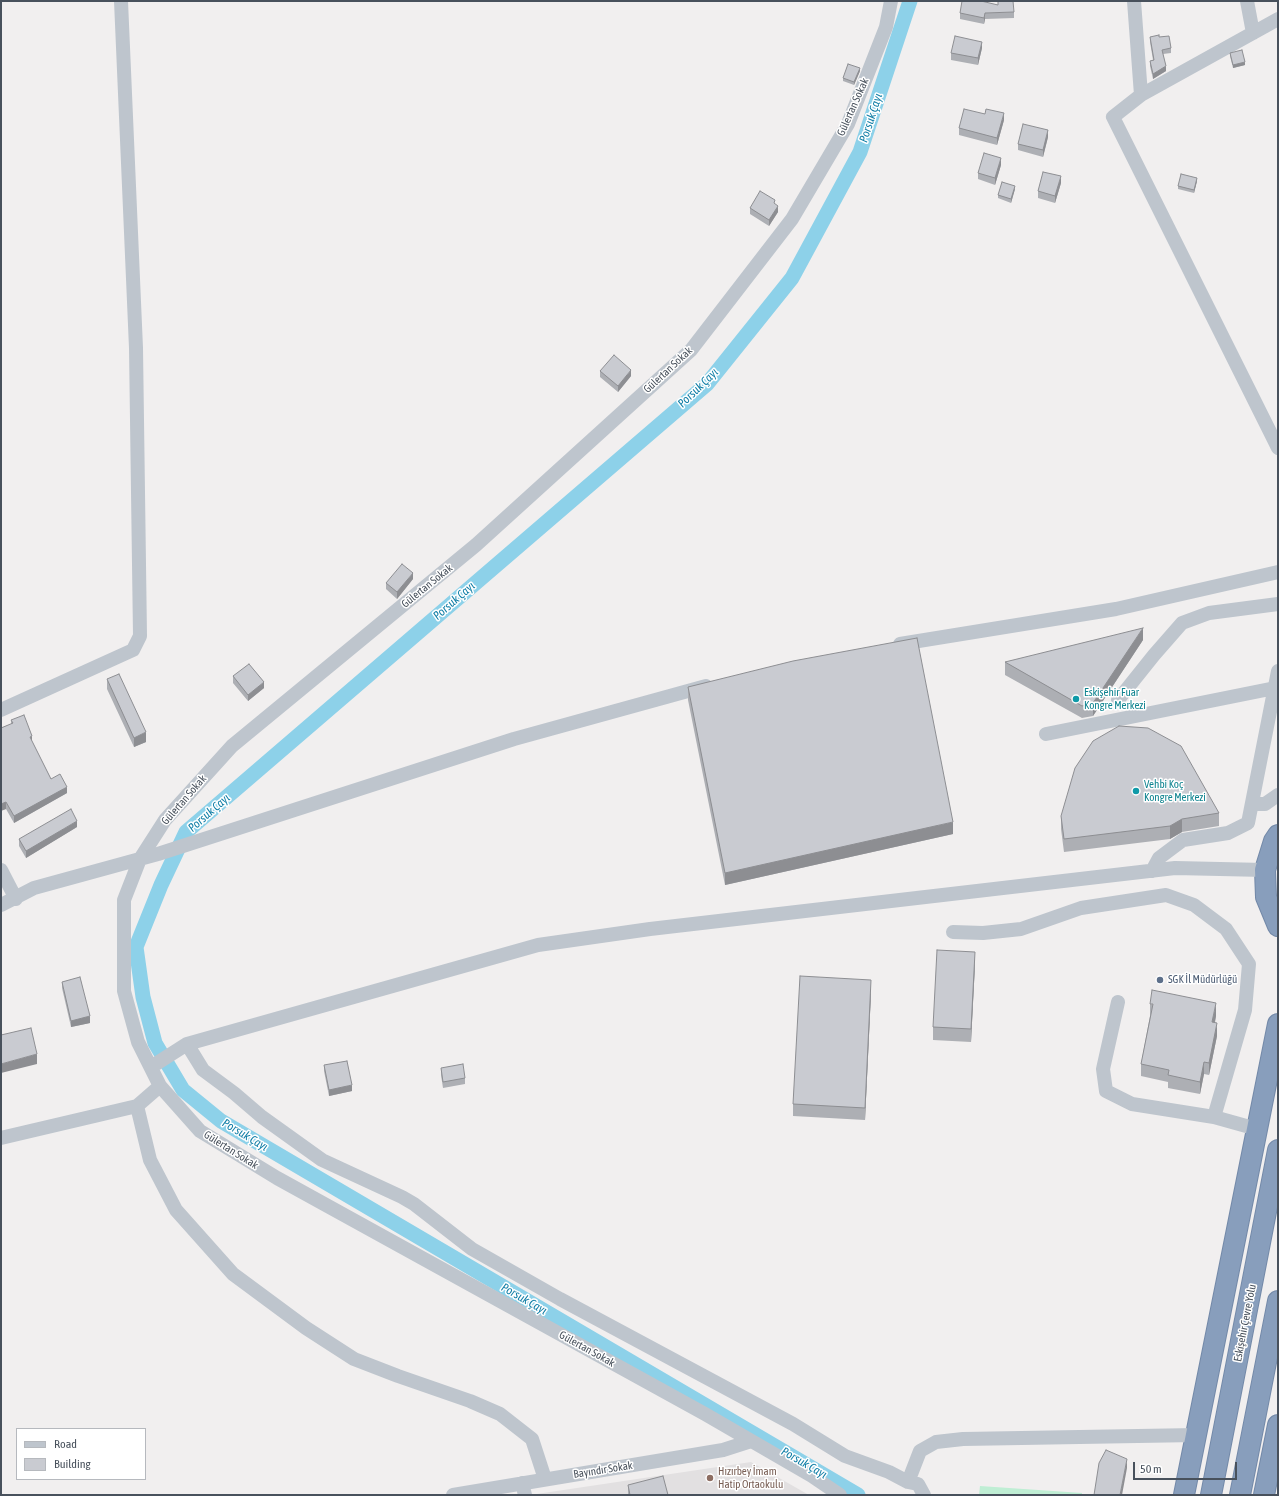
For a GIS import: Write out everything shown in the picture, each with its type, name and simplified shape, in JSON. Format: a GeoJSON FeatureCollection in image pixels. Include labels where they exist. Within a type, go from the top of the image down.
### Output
{"type":"FeatureCollection","features":[{"type":"Feature","properties":{"kind":"highway"},"geometry":{"type":"LineString","coordinates":[[1278,836],[1274,841],[1265,870],[1266,898],[1278,926]]}},
{"type":"Feature","properties":{"kind":"highway"},"geometry":{"type":"LineString","coordinates":[[1184,1495],[1278,1024]]}},
{"type":"Feature","properties":{"kind":"highway","name":"Eskişehir Çevre Yolu"},"geometry":{"type":"LineString","coordinates":[[1211,1495],[1278,1150]]}},
{"type":"Feature","properties":{"kind":"highway"},"geometry":{"type":"LineString","coordinates":[[1240,1495],[1278,1301]]}},
{"type":"Feature","properties":{"kind":"highway"},"geometry":{"type":"LineString","coordinates":[[1264,1495],[1278,1425]]}},
{"type":"Feature","properties":{"kind":"street"},"geometry":{"type":"LineString","coordinates":[[1,710],[133,650],[140,636],[136,348],[121,1]]}},
{"type":"Feature","properties":{"kind":"street","name":"Gülertan Sokak"},"geometry":{"type":"LineString","coordinates":[[840,1495],[812,1476],[752,1440],[278,1178],[200,1131],[160,1086],[152,1066],[138,1042],[124,991],[124,900],[140,859],[165,820],[232,746],[476,545],[691,350],[792,219],[848,124],[886,27],[891,1]]}},
{"type":"Feature","properties":{"kind":"street"},"geometry":{"type":"LineString","coordinates":[[1134,1],[1141,95]]}},
{"type":"Feature","properties":{"kind":"street"},"geometry":{"type":"LineString","coordinates":[[1247,1],[1253,33]]}},
{"type":"Feature","properties":{"kind":"street"},"geometry":{"type":"LineString","coordinates":[[1278,20],[1141,95],[1113,117],[1278,448]]}},
{"type":"Feature","properties":{"kind":"street"},"geometry":{"type":"LineString","coordinates":[[883,647],[1116,609],[1277,575]]}},
{"type":"Feature","properties":{"kind":"street"},"geometry":{"type":"LineString","coordinates":[[1118,700],[1154,654],[1182,623],[1209,613],[1278,604]]}},
{"type":"Feature","properties":{"kind":"street"},"geometry":{"type":"LineString","coordinates":[[1152,870],[1158,858],[1183,840],[1228,833],[1248,823],[1253,804],[1278,672]]}},
{"type":"Feature","properties":{"kind":"street"},"geometry":{"type":"LineString","coordinates":[[1,905],[16,899],[34,888],[158,854],[514,739],[671,695],[716,684]]}},
{"type":"Feature","properties":{"kind":"street"},"geometry":{"type":"LineString","coordinates":[[1046,734],[1275,688]]}},
{"type":"Feature","properties":{"kind":"street"},"geometry":{"type":"LineString","coordinates":[[1253,804],[1265,804],[1278,795]]}},
{"type":"Feature","properties":{"kind":"street"},"geometry":{"type":"LineString","coordinates":[[152,1066],[187,1044],[538,945],[650,929],[1152,870],[1175,868],[1265,870]]}},
{"type":"Feature","properties":{"kind":"street"},"geometry":{"type":"LineString","coordinates":[[1,870],[16,899]]}},
{"type":"Feature","properties":{"kind":"street"},"geometry":{"type":"LineString","coordinates":[[952,932],[983,933],[1021,929],[1081,908],[1166,895],[1194,905],[1226,929],[1249,964],[1245,1010],[1214,1117]]}},
{"type":"Feature","properties":{"kind":"street"},"geometry":{"type":"LineString","coordinates":[[1118,1002],[1103,1070],[1106,1092],[1132,1104],[1214,1117],[1257,1129]]}},
{"type":"Feature","properties":{"kind":"street"},"geometry":{"type":"LineString","coordinates":[[187,1044],[203,1070],[234,1093],[262,1117],[322,1160],[402,1197],[414,1204],[472,1249],[560,1299],[786,1420],[846,1456],[889,1472],[908,1482],[918,1484],[924,1495]]}},
{"type":"Feature","properties":{"kind":"street"},"geometry":{"type":"LineString","coordinates":[[1,1138],[138,1106],[160,1086]]}},
{"type":"Feature","properties":{"kind":"street"},"geometry":{"type":"LineString","coordinates":[[138,1106],[150,1160],[176,1210],[233,1274],[306,1328],[354,1359],[470,1401],[500,1414],[532,1439],[545,1479]]}},
{"type":"Feature","properties":{"kind":"street"},"geometry":{"type":"LineString","coordinates":[[908,1482],[920,1452],[936,1442],[963,1439],[1196,1436]]}},
{"type":"Feature","properties":{"kind":"street","name":"Bayındır Sokak"},"geometry":{"type":"LineString","coordinates":[[453,1495],[523,1489],[545,1479],[724,1450],[752,1440]]}},
{"type":"Feature","properties":{"kind":"shaded area","name":"Hızırbey İmam Hatip Ortaokulu"},"geometry":{"type":"Polygon","coordinates":[[[751,1462],[809,1495],[530,1495],[751,1462]]]}},
{"type":"Feature","properties":{"kind":"green space"},"geometry":{"type":"Polygon","coordinates":[[[980,1486],[1082,1493],[1082,1495],[979,1495],[980,1486]]]}},
{"type":"Feature","properties":{"kind":"building"},"geometry":{"type":"Polygon","coordinates":[[[962,1],[981,1],[998,5],[998,1],[1013,1],[1014,12],[985,13],[984,18],[960,13],[962,1]]]}},
{"type":"Feature","properties":{"kind":"building"},"geometry":{"type":"Polygon","coordinates":[[[1159,35],[1159,37],[1169,36],[1171,48],[1162,50],[1166,66],[1153,74],[1150,61],[1154,60],[1150,37],[1159,35]]]}},
{"type":"Feature","properties":{"kind":"building"},"geometry":{"type":"Polygon","coordinates":[[[955,36],[982,42],[978,58],[951,53],[955,36]]]}},
{"type":"Feature","properties":{"kind":"building"},"geometry":{"type":"Polygon","coordinates":[[[1242,50],[1245,62],[1233,65],[1230,53],[1242,50]]]}},
{"type":"Feature","properties":{"kind":"building"},"geometry":{"type":"Polygon","coordinates":[[[848,64],[860,68],[854,82],[843,78],[848,64]]]}},
{"type":"Feature","properties":{"kind":"building"},"geometry":{"type":"Polygon","coordinates":[[[964,109],[985,114],[986,109],[1004,113],[997,138],[959,128],[964,109]]]}},
{"type":"Feature","properties":{"kind":"building"},"geometry":{"type":"Polygon","coordinates":[[[1023,124],[1048,130],[1043,150],[1018,144],[1023,124]]]}},
{"type":"Feature","properties":{"kind":"building"},"geometry":{"type":"Polygon","coordinates":[[[984,153],[1001,158],[995,178],[978,173],[984,153]]]}},
{"type":"Feature","properties":{"kind":"building"},"geometry":{"type":"Polygon","coordinates":[[[1043,172],[1061,176],[1055,196],[1038,191],[1043,172]]]}},
{"type":"Feature","properties":{"kind":"building"},"geometry":{"type":"Polygon","coordinates":[[[1181,174],[1197,178],[1194,190],[1178,186],[1181,174]]]}},
{"type":"Feature","properties":{"kind":"building"},"geometry":{"type":"Polygon","coordinates":[[[1002,182],[1015,186],[1011,199],[998,195],[1002,182]]]}},
{"type":"Feature","properties":{"kind":"building"},"geometry":{"type":"Polygon","coordinates":[[[760,191],[775,200],[774,203],[778,206],[769,220],[750,208],[760,191]]]}},
{"type":"Feature","properties":{"kind":"building"},"geometry":{"type":"Polygon","coordinates":[[[614,355],[631,370],[618,386],[600,371],[614,355]]]}},
{"type":"Feature","properties":{"kind":"building"},"geometry":{"type":"Polygon","coordinates":[[[402,564],[413,573],[397,592],[386,583],[402,564]]]}},
{"type":"Feature","properties":{"kind":"building","name":"Eskişehir Fuar Kongre Merkezi"},"geometry":{"type":"Polygon","coordinates":[[[1143,628],[1093,703],[1082,706],[1005,662],[1143,628]]]}},
{"type":"Feature","properties":{"kind":"building"},"geometry":{"type":"Polygon","coordinates":[[[917,638],[953,822],[725,873],[688,687],[793,661],[917,638]]]}},
{"type":"Feature","properties":{"kind":"building"},"geometry":{"type":"Polygon","coordinates":[[[249,664],[264,682],[248,695],[233,676],[249,664]]]}},
{"type":"Feature","properties":{"kind":"building"},"geometry":{"type":"Polygon","coordinates":[[[119,674],[146,732],[134,738],[107,679],[119,674]]]}},
{"type":"Feature","properties":{"kind":"building"},"geometry":{"type":"Polygon","coordinates":[[[24,715],[32,736],[30,737],[51,779],[60,774],[67,787],[14,816],[6,802],[1,804],[1,728],[13,723],[11,720],[24,715]]]}},
{"type":"Feature","properties":{"kind":"building","name":"Vehbi Koç Kongre Merkezi"},"geometry":{"type":"Polygon","coordinates":[[[1119,726],[1148,728],[1181,746],[1219,813],[1182,819],[1170,826],[1064,839],[1061,816],[1075,768],[1093,741],[1119,726]]]}},
{"type":"Feature","properties":{"kind":"building"},"geometry":{"type":"Polygon","coordinates":[[[71,809],[77,821],[26,851],[19,839],[71,809]]]}},
{"type":"Feature","properties":{"kind":"building"},"geometry":{"type":"Polygon","coordinates":[[[937,950],[975,952],[971,1029],[933,1027],[937,950]]]}},
{"type":"Feature","properties":{"kind":"building"},"geometry":{"type":"Polygon","coordinates":[[[800,976],[871,980],[865,1108],[793,1104],[800,976]]]}},
{"type":"Feature","properties":{"kind":"building"},"geometry":{"type":"Polygon","coordinates":[[[80,977],[90,1016],[71,1021],[62,982],[80,977]]]}},
{"type":"Feature","properties":{"kind":"building"},"geometry":{"type":"Polygon","coordinates":[[[1152,990],[1216,1003],[1212,1022],[1217,1023],[1209,1063],[1204,1062],[1200,1082],[1168,1075],[1169,1070],[1141,1064],[1153,1004],[1150,1004],[1152,990]]]}},
{"type":"Feature","properties":{"kind":"building"},"geometry":{"type":"Polygon","coordinates":[[[31,1028],[37,1054],[1,1064],[1,1035],[31,1028]]]}},
{"type":"Feature","properties":{"kind":"building"},"geometry":{"type":"Polygon","coordinates":[[[347,1061],[352,1085],[329,1090],[324,1065],[347,1061]]]}},
{"type":"Feature","properties":{"kind":"building"},"geometry":{"type":"Polygon","coordinates":[[[463,1064],[465,1078],[443,1082],[441,1068],[463,1064]]]}},
{"type":"Feature","properties":{"kind":"building"},"geometry":{"type":"Polygon","coordinates":[[[1106,1450],[1127,1459],[1120,1495],[1094,1495],[1099,1463],[1106,1450]]]}},
{"type":"Feature","properties":{"kind":"building"},"geometry":{"type":"Polygon","coordinates":[[[663,1476],[668,1495],[630,1495],[628,1485],[663,1476]]]}},
{"type":"Feature","properties":{"kind":"waterway","name":"Porsuk Çayı"},"geometry":{"type":"LineString","coordinates":[[858,1495],[221,1121],[183,1090],[155,1043],[143,997],[136,947],[161,885],[186,832],[707,384],[792,278],[860,152],[910,1]]}},
{"type":"Feature","properties":{"kind":"place","name":"Eskişehir Fuar Kongre Merkezi"},"geometry":{"type":"Point","coordinates":[1076,699]}},
{"type":"Feature","properties":{"kind":"place","name":"Vehbi Koç Kongre Merkezi"},"geometry":{"type":"Point","coordinates":[1136,791]}},
{"type":"Feature","properties":{"kind":"place","name":"SGK İl Müdürlüğü"},"geometry":{"type":"Point","coordinates":[1160,980]}},
{"type":"Feature","properties":{"kind":"place","name":"Hızırbey İmam Hatip Ortaokulu"},"geometry":{"type":"Point","coordinates":[710,1478]}}]}
